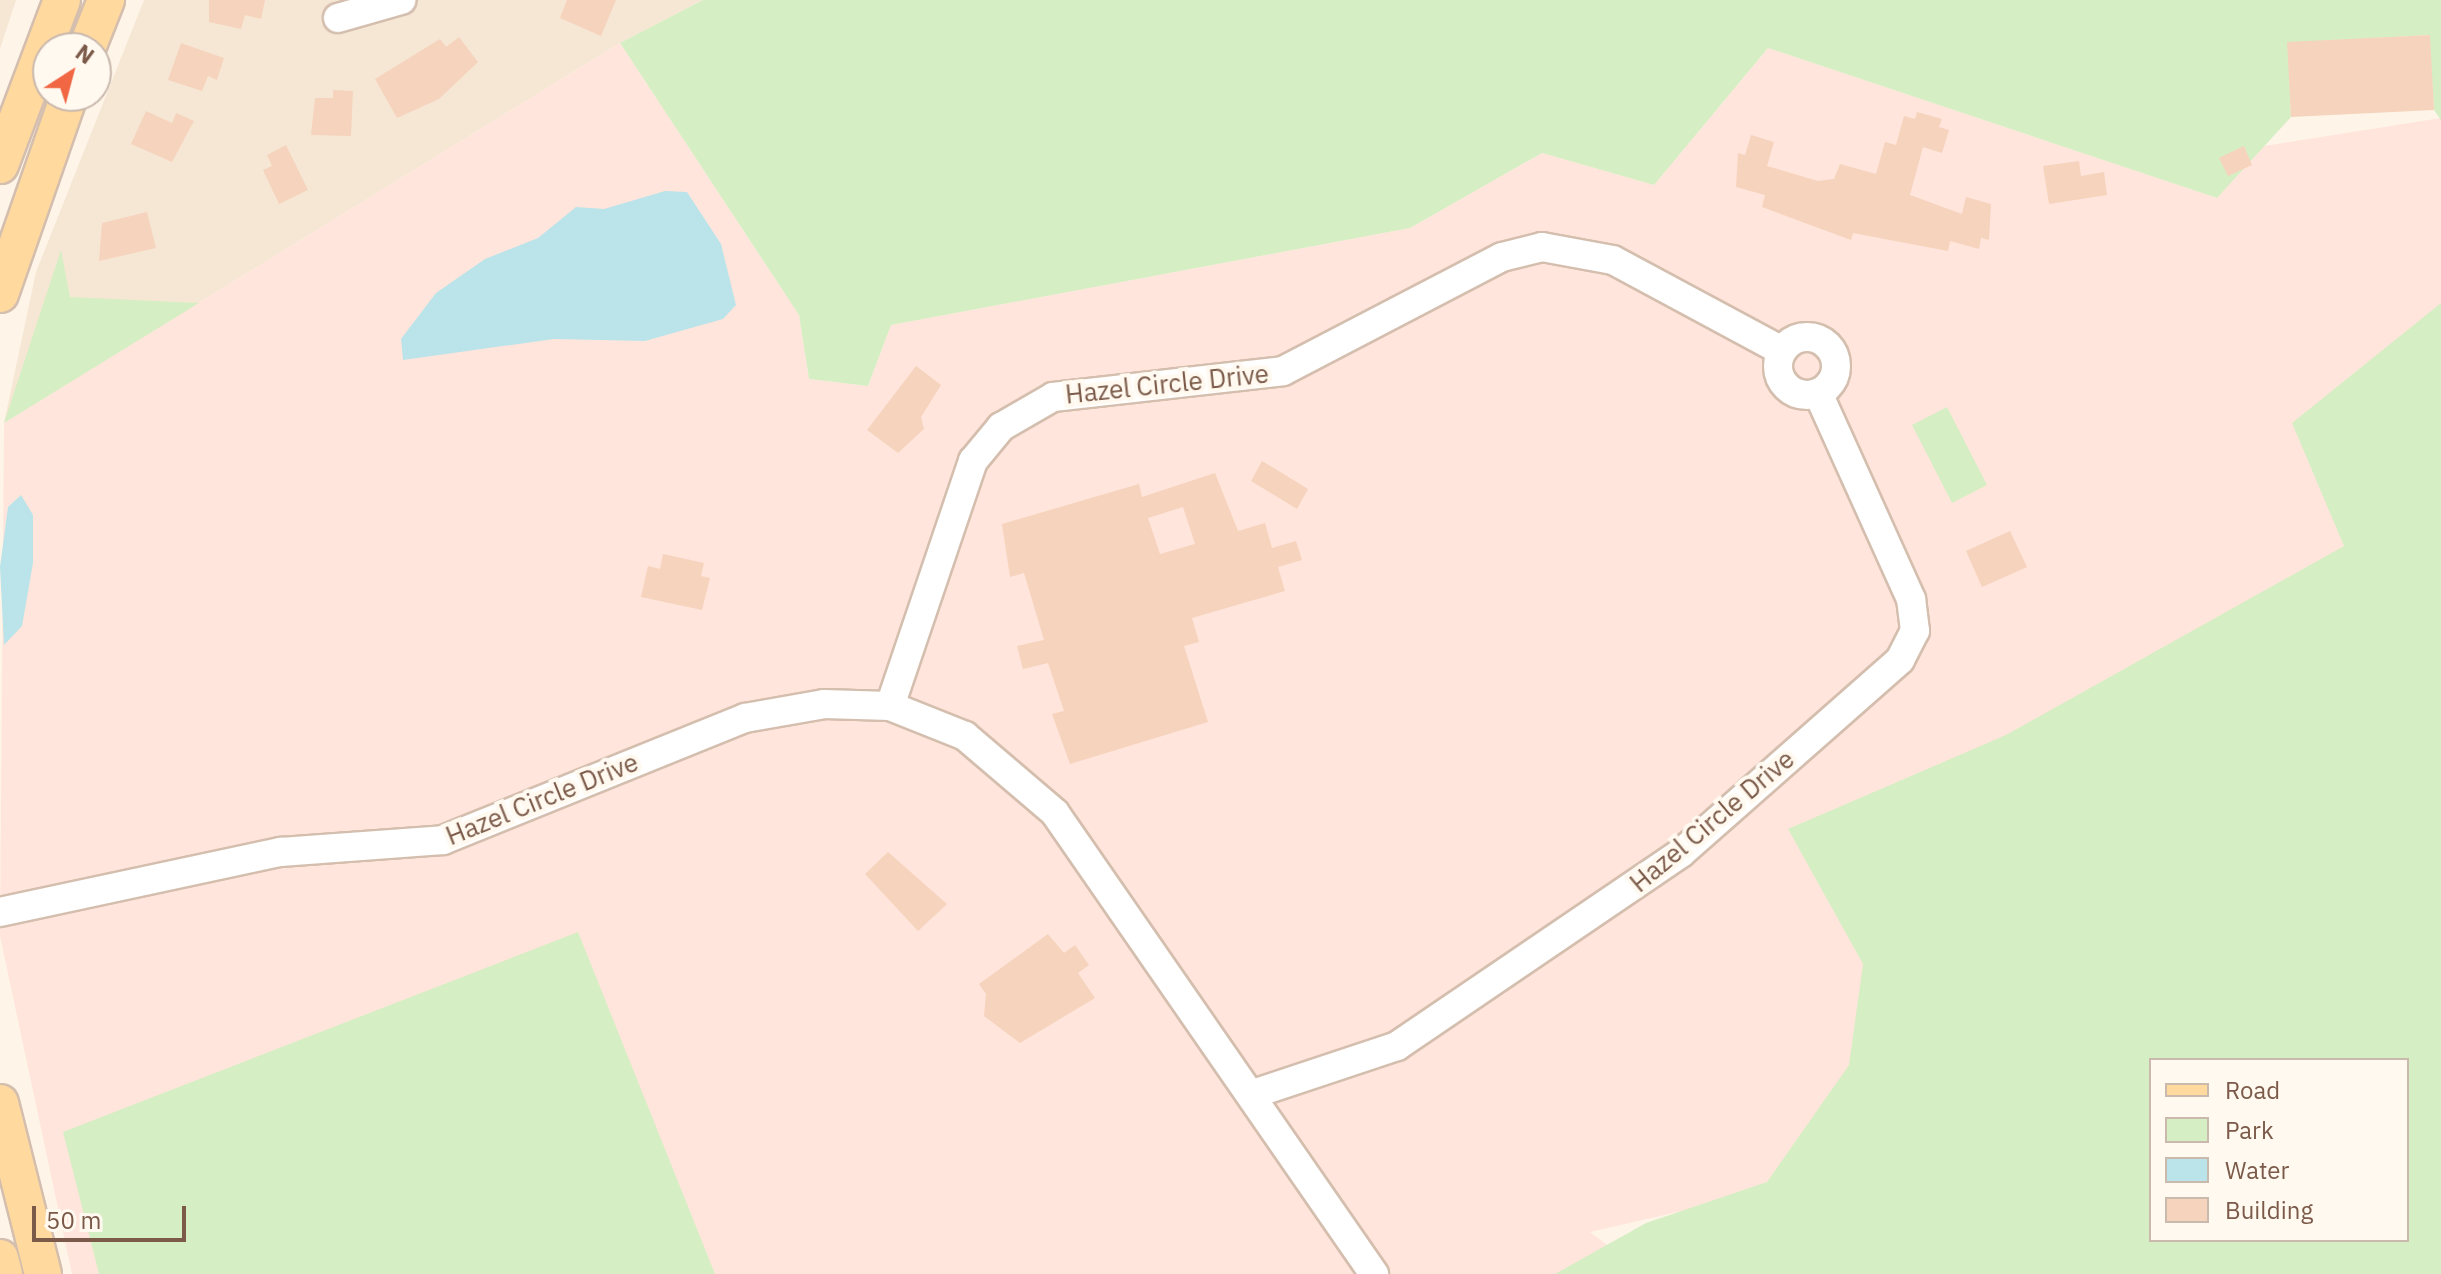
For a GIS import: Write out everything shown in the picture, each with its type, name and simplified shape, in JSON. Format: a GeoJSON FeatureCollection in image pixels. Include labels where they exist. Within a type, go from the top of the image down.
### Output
{"type":"FeatureCollection","features":[{"type":"Feature","properties":{"kind":"main road"},"geometry":{"type":"LineString","coordinates":[[0,165],[62,0]]}},
{"type":"Feature","properties":{"kind":"main road"},"geometry":{"type":"LineString","coordinates":[[93,32],[106,0]]}},
{"type":"Feature","properties":{"kind":"main road"},"geometry":{"type":"LineString","coordinates":[[0,294],[63,112]]}},
{"type":"Feature","properties":{"kind":"main road"},"geometry":{"type":"LineString","coordinates":[[0,1103],[43,1274]]}},
{"type":"Feature","properties":{"kind":"main road"},"geometry":{"type":"LineString","coordinates":[[0,1258],[4,1274]]}},
{"type":"Feature","properties":{"kind":"street"},"geometry":{"type":"LineString","coordinates":[[338,18],[401,0]]}},
{"type":"Feature","properties":{"kind":"street","name":"Hazel Circle Drive"},"geometry":{"type":"LineString","coordinates":[[890,706],[973,461],[1001,427],[1053,397],[1283,371],[1502,257],[1542,247],[1613,260],[1782,351]]}},
{"type":"Feature","properties":{"kind":"street"},"geometry":{"type":"LineString","coordinates":[[1806,337],[1831,350],[1835,375],[1818,393],[1786,385],[1782,351],[1806,337]]}},
{"type":"Feature","properties":{"kind":"street","name":"Hazel Circle Drive"},"geometry":{"type":"LineString","coordinates":[[1253,1094],[1397,1046],[1681,853],[1900,660],[1915,631],[1913,607],[1818,393]]}},
{"type":"Feature","properties":{"kind":"street","name":"Hazel Circle Drive"},"geometry":{"type":"LineString","coordinates":[[0,912],[281,852],[443,840],[745,718],[824,704],[890,706],[965,736],[1033,789],[1253,1094],[1374,1274]]}},
{"type":"Feature","properties":{"kind":"shaded area"},"geometry":{"type":"Polygon","coordinates":[[[0,0],[16,0],[0,49],[0,0]]]}},
{"type":"Feature","properties":{"kind":"shaded area"},"geometry":{"type":"Polygon","coordinates":[[[144,0],[703,0],[620,43],[4,423],[36,272],[100,112],[112,112],[112,81],[144,0]]]}},
{"type":"Feature","properties":{"kind":"shaded area"},"geometry":{"type":"Polygon","coordinates":[[[620,43],[799,315],[809,379],[868,386],[891,325],[1410,228],[1542,153],[1654,185],[1768,48],[2217,198],[2264,146],[2441,118],[2441,396],[2427,577],[1795,1185],[1590,1232],[1645,1274],[72,1274],[0,936],[4,423],[620,43]]]}},
{"type":"Feature","properties":{"kind":"green space"},"geometry":{"type":"Polygon","coordinates":[[[703,0],[2441,0],[2441,120],[2434,110],[2429,35],[2288,43],[2291,117],[2217,198],[1768,48],[1654,185],[1542,153],[1410,228],[891,325],[868,386],[809,379],[799,315],[620,43],[703,0]]]}},
{"type":"Feature","properties":{"kind":"green space"},"geometry":{"type":"Polygon","coordinates":[[[61,250],[70,297],[199,303],[4,423],[61,250]]]}},
{"type":"Feature","properties":{"kind":"green space"},"geometry":{"type":"Polygon","coordinates":[[[2441,303],[2441,1274],[1555,1274],[1646,1223],[1767,1182],[1849,1065],[1863,964],[1788,829],[2006,735],[2344,546],[2292,423],[2441,303]]]}},
{"type":"Feature","properties":{"kind":"green space"},"geometry":{"type":"Polygon","coordinates":[[[1947,407],[1987,485],[1952,503],[1912,425],[1947,407]]]}},
{"type":"Feature","properties":{"kind":"green space"},"geometry":{"type":"Polygon","coordinates":[[[578,932],[715,1274],[99,1274],[63,1132],[578,932]]]}},
{"type":"Feature","properties":{"kind":"water"},"geometry":{"type":"Polygon","coordinates":[[[665,191],[687,192],[721,244],[736,305],[723,319],[645,341],[554,339],[403,360],[401,339],[436,293],[485,259],[538,238],[576,207],[604,209],[665,191]]]}},
{"type":"Feature","properties":{"kind":"water"},"geometry":{"type":"Polygon","coordinates":[[[21,495],[33,515],[33,563],[22,626],[4,645],[0,567],[8,507],[21,495]]]}},
{"type":"Feature","properties":{"kind":"building"},"geometry":{"type":"Polygon","coordinates":[[[209,0],[265,0],[261,19],[245,15],[241,29],[209,22],[209,0]]]}},
{"type":"Feature","properties":{"kind":"building"},"geometry":{"type":"Polygon","coordinates":[[[567,0],[616,0],[601,36],[560,18],[567,0]]]}},
{"type":"Feature","properties":{"kind":"building"},"geometry":{"type":"Polygon","coordinates":[[[2430,35],[2434,110],[2291,117],[2287,42],[2430,35]]]}},
{"type":"Feature","properties":{"kind":"building"},"geometry":{"type":"Polygon","coordinates":[[[459,37],[478,62],[439,99],[397,118],[375,79],[440,39],[446,47],[459,37]]]}},
{"type":"Feature","properties":{"kind":"building"},"geometry":{"type":"Polygon","coordinates":[[[181,43],[224,58],[217,80],[208,76],[202,91],[168,80],[181,43]]]}},
{"type":"Feature","properties":{"kind":"building"},"geometry":{"type":"Polygon","coordinates":[[[333,90],[353,91],[351,136],[311,135],[315,98],[333,98],[333,90]]]}},
{"type":"Feature","properties":{"kind":"building"},"geometry":{"type":"Polygon","coordinates":[[[146,111],[172,123],[176,113],[194,121],[172,162],[131,144],[146,111]]]}},
{"type":"Feature","properties":{"kind":"building"},"geometry":{"type":"Polygon","coordinates":[[[1917,112],[1942,119],[1939,127],[1949,130],[1942,153],[1923,147],[1910,195],[1962,214],[1966,197],[1991,204],[1989,240],[1981,238],[1979,249],[1950,241],[1948,251],[1853,233],[1851,240],[1762,207],[1765,195],[1736,187],[1738,153],[1745,155],[1751,135],[1774,142],[1767,166],[1818,181],[1834,179],[1840,164],[1876,174],[1885,142],[1896,145],[1904,116],[1915,119],[1917,112]]]}},
{"type":"Feature","properties":{"kind":"building"},"geometry":{"type":"Polygon","coordinates":[[[286,145],[308,190],[279,204],[263,170],[272,166],[267,155],[286,145]]]}},
{"type":"Feature","properties":{"kind":"building"},"geometry":{"type":"Polygon","coordinates":[[[2244,146],[2252,165],[2228,176],[2219,158],[2244,146]]]}},
{"type":"Feature","properties":{"kind":"building"},"geometry":{"type":"Polygon","coordinates":[[[2079,161],[2081,176],[2104,172],[2107,195],[2049,204],[2043,166],[2079,161]]]}},
{"type":"Feature","properties":{"kind":"building"},"geometry":{"type":"Polygon","coordinates":[[[147,212],[156,248],[99,261],[102,223],[147,212]]]}},
{"type":"Feature","properties":{"kind":"building"},"geometry":{"type":"Polygon","coordinates":[[[916,366],[941,385],[921,417],[924,429],[898,453],[867,430],[916,366]]]}},
{"type":"Feature","properties":{"kind":"building"},"geometry":{"type":"Polygon","coordinates":[[[1262,461],[1308,489],[1297,509],[1251,481],[1262,461]]]}},
{"type":"Feature","properties":{"kind":"building"},"geometry":{"type":"Polygon","coordinates":[[[1215,473],[1238,531],[1265,523],[1272,548],[1296,541],[1302,560],[1278,567],[1285,591],[1192,618],[1199,642],[1184,646],[1208,722],[1070,764],[1052,714],[1064,711],[1048,663],[1023,669],[1017,646],[1044,640],[1024,573],[1010,577],[1002,524],[1139,484],[1142,497],[1215,473]],[[1183,507],[1148,518],[1160,554],[1195,544],[1183,507]]]}},
{"type":"Feature","properties":{"kind":"building"},"geometry":{"type":"Polygon","coordinates":[[[2010,531],[2027,567],[1982,587],[1966,551],[2010,531]]]}},
{"type":"Feature","properties":{"kind":"building"},"geometry":{"type":"Polygon","coordinates":[[[663,554],[704,563],[701,576],[710,578],[702,610],[641,597],[648,566],[660,569],[663,554]]]}},
{"type":"Feature","properties":{"kind":"building"},"geometry":{"type":"Polygon","coordinates":[[[888,852],[947,904],[918,931],[865,874],[888,852]]]}},
{"type":"Feature","properties":{"kind":"building"},"geometry":{"type":"Polygon","coordinates":[[[1048,934],[1064,953],[1075,945],[1089,965],[1078,973],[1095,998],[1020,1043],[984,1016],[986,994],[979,984],[1048,934]]]}}]}
